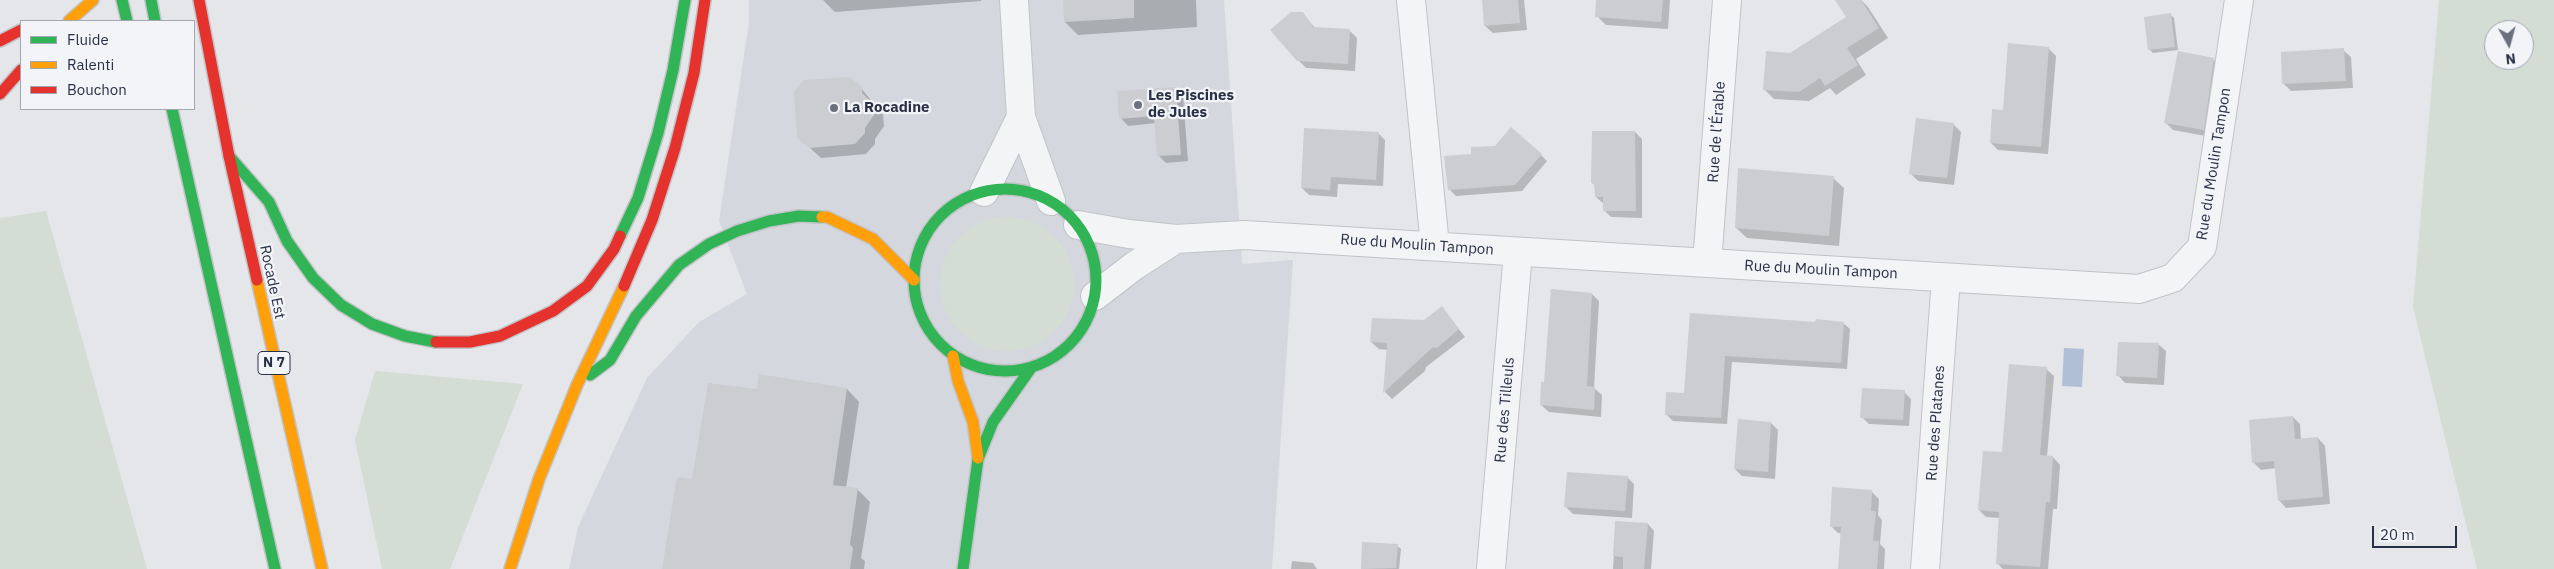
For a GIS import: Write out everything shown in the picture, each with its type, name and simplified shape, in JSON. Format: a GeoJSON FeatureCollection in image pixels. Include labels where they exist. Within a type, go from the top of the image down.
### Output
{"type":"FeatureCollection","features":[{"type":"Feature","properties":{"kind":"main road"},"geometry":{"type":"LineString","coordinates":[[71,20],[92,0]]}},
{"type":"Feature","properties":{"kind":"main road"},"geometry":{"type":"LineString","coordinates":[[122,0],[127,20]]}},
{"type":"Feature","properties":{"kind":"main road"},"geometry":{"type":"LineString","coordinates":[[150,0],[155,20]]}},
{"type":"Feature","properties":{"kind":"main road","name":"Rocade Est"},"geometry":{"type":"LineString","coordinates":[[199,0],[229,156],[322,569]]}},
{"type":"Feature","properties":{"kind":"main road"},"geometry":{"type":"LineString","coordinates":[[229,156],[269,202],[287,241],[313,278],[341,305],[372,324],[405,336],[437,342],[470,342],[500,336],[553,311],[587,286],[614,249],[638,198],[658,133],[673,70],[685,0]]}},
{"type":"Feature","properties":{"kind":"main road"},"geometry":{"type":"LineString","coordinates":[[510,569],[539,478],[576,385],[612,313],[652,220],[675,148],[692,83],[705,0]]}},
{"type":"Feature","properties":{"kind":"main road"},"geometry":{"type":"LineString","coordinates":[[0,41],[20,31]]}},
{"type":"Feature","properties":{"kind":"main road"},"geometry":{"type":"LineString","coordinates":[[0,94],[20,71]]}},
{"type":"Feature","properties":{"kind":"main road"},"geometry":{"type":"LineString","coordinates":[[172,110],[275,569]]}},
{"type":"Feature","properties":{"kind":"main road"},"geometry":{"type":"LineString","coordinates":[[1001,189],[1019,190],[1051,202],[1066,212],[1078,225],[1090,247],[1094,263],[1095,296],[1087,320],[1073,341],[1054,357],[1031,368],[1011,372],[991,371],[971,365],[953,356],[937,341],[924,323],[916,302],[914,280],[918,254],[923,241],[934,224],[948,209],[965,198],[984,192],[1001,189]]}},
{"type":"Feature","properties":{"kind":"main road"},"geometry":{"type":"LineString","coordinates":[[576,385],[610,360],[636,316],[679,265],[709,244],[753,226],[799,216],[827,217],[873,239],[914,280]]}},
{"type":"Feature","properties":{"kind":"main road"},"geometry":{"type":"LineString","coordinates":[[953,356],[958,381],[974,422],[978,459],[963,569]]}},
{"type":"Feature","properties":{"kind":"main road"},"geometry":{"type":"LineString","coordinates":[[978,459],[993,422],[1031,368]]}},
{"type":"Feature","properties":{"kind":"street"},"geometry":{"type":"LineString","coordinates":[[1014,0],[1021,117],[1051,202]]}},
{"type":"Feature","properties":{"kind":"street"},"geometry":{"type":"LineString","coordinates":[[1411,0],[1434,246]]}},
{"type":"Feature","properties":{"kind":"street","name":"Rue de l’Érable"},"geometry":{"type":"LineString","coordinates":[[1707,263],[1727,0]]}},
{"type":"Feature","properties":{"kind":"street","name":"Rue du Moulin Tampon"},"geometry":{"type":"LineString","coordinates":[[1078,225],[1129,234],[1176,239],[1244,235],[2139,289],[2173,278],[2202,247],[2240,0]]}},
{"type":"Feature","properties":{"kind":"street"},"geometry":{"type":"LineString","coordinates":[[984,192],[1021,117]]}},
{"type":"Feature","properties":{"kind":"street","name":"Rue du Moulin Tampon"},"geometry":{"type":"LineString","coordinates":[[1095,296],[1134,266],[1176,239]]}},
{"type":"Feature","properties":{"kind":"street","name":"Rue des Tilleuls"},"geometry":{"type":"LineString","coordinates":[[1491,569],[1518,252]]}},
{"type":"Feature","properties":{"kind":"street","name":"Rue des Platanes"},"geometry":{"type":"LineString","coordinates":[[1925,569],[1946,278]]}},
{"type":"Feature","properties":{"kind":"shaded area"},"geometry":{"type":"Polygon","coordinates":[[[749,0],[1224,0],[1242,264],[1293,260],[1272,569],[569,569],[578,527],[647,378],[699,322],[747,294],[719,221],[749,22],[749,0]]]}},
{"type":"Feature","properties":{"kind":"shaded area"},"geometry":{"type":"Polygon","coordinates":[[[2439,0],[2554,0],[2554,569],[2477,569],[2413,307],[2439,0]]]}},
{"type":"Feature","properties":{"kind":"shaded area"},"geometry":{"type":"Polygon","coordinates":[[[46,211],[147,569],[0,569],[0,218],[46,211]]]}},
{"type":"Feature","properties":{"kind":"shaded area"},"geometry":{"type":"Polygon","coordinates":[[[1007,217],[1033,222],[1055,236],[1069,258],[1074,284],[1069,310],[1055,332],[1033,346],[1007,351],[981,346],[959,332],[945,310],[940,284],[945,258],[959,236],[981,222],[1007,217]]]}},
{"type":"Feature","properties":{"kind":"shaded area"},"geometry":{"type":"Polygon","coordinates":[[[375,371],[523,384],[450,569],[382,569],[355,440],[375,371]]]}},
{"type":"Feature","properties":{"kind":"water"},"geometry":{"type":"Polygon","coordinates":[[[2064,348],[2084,349],[2082,387],[2062,386],[2064,348]]]}},
{"type":"Feature","properties":{"kind":"building"},"geometry":{"type":"Polygon","coordinates":[[[1063,0],[1134,0],[1134,18],[1064,22],[1063,0]]]}},
{"type":"Feature","properties":{"kind":"building"},"geometry":{"type":"Polygon","coordinates":[[[1482,0],[1518,0],[1520,23],[1484,26],[1482,0]]]}},
{"type":"Feature","properties":{"kind":"building"},"geometry":{"type":"Polygon","coordinates":[[[1596,0],[1663,0],[1661,22],[1595,17],[1596,0]]]}},
{"type":"Feature","properties":{"kind":"building"},"geometry":{"type":"Polygon","coordinates":[[[1835,0],[1861,0],[1879,28],[1847,48],[1858,65],[1825,86],[1820,78],[1799,92],[1763,90],[1766,51],[1790,53],[1846,17],[1835,0]]]}},
{"type":"Feature","properties":{"kind":"building"},"geometry":{"type":"Polygon","coordinates":[[[1291,12],[1303,12],[1313,27],[1350,29],[1348,64],[1297,61],[1270,30],[1291,12]]]}},
{"type":"Feature","properties":{"kind":"building"},"geometry":{"type":"Polygon","coordinates":[[[2171,13],[2175,47],[2148,50],[2144,17],[2171,13]]]}},
{"type":"Feature","properties":{"kind":"building"},"geometry":{"type":"Polygon","coordinates":[[[2008,43],[2049,47],[2041,147],[1990,143],[1992,109],[2003,110],[2008,43]]]}},
{"type":"Feature","properties":{"kind":"building"},"geometry":{"type":"Polygon","coordinates":[[[2344,48],[2346,81],[2282,84],[2281,52],[2344,48]]]}},
{"type":"Feature","properties":{"kind":"building"},"geometry":{"type":"Polygon","coordinates":[[[2178,51],[2214,58],[2204,130],[2164,123],[2178,51]]]}},
{"type":"Feature","properties":{"kind":"building","name":"La Rocadine"},"geometry":{"type":"Polygon","coordinates":[[[850,77],[862,87],[862,93],[872,103],[874,115],[865,128],[865,133],[855,144],[809,148],[797,138],[794,92],[804,80],[850,77]]]}},
{"type":"Feature","properties":{"kind":"building"},"geometry":{"type":"Polygon","coordinates":[[[1176,87],[1181,155],[1157,156],[1154,116],[1119,119],[1117,91],[1176,87]]]}},
{"type":"Feature","properties":{"kind":"building"},"geometry":{"type":"Polygon","coordinates":[[[1916,118],[1954,123],[1947,178],[1909,174],[1916,118]]]}},
{"type":"Feature","properties":{"kind":"building"},"geometry":{"type":"Polygon","coordinates":[[[1511,127],[1542,154],[1515,185],[1448,190],[1444,156],[1471,154],[1471,147],[1495,146],[1511,127]]]}},
{"type":"Feature","properties":{"kind":"building"},"geometry":{"type":"Polygon","coordinates":[[[1304,128],[1379,132],[1376,180],[1331,177],[1330,190],[1301,188],[1304,128]]]}},
{"type":"Feature","properties":{"kind":"building"},"geometry":{"type":"Polygon","coordinates":[[[1592,131],[1635,131],[1636,211],[1603,211],[1603,197],[1595,197],[1594,183],[1591,183],[1592,131]]]}},
{"type":"Feature","properties":{"kind":"building"},"geometry":{"type":"Polygon","coordinates":[[[1738,168],[1834,176],[1829,236],[1735,228],[1738,168]]]}},
{"type":"Feature","properties":{"kind":"building"},"geometry":{"type":"Polygon","coordinates":[[[1551,289],[1592,293],[1587,386],[1595,387],[1594,410],[1540,405],[1541,382],[1544,382],[1551,289]]]}},
{"type":"Feature","properties":{"kind":"building"},"geometry":{"type":"Polygon","coordinates":[[[1442,306],[1459,329],[1437,348],[1433,347],[1383,393],[1387,343],[1370,342],[1372,318],[1424,320],[1442,306]]]}},
{"type":"Feature","properties":{"kind":"building"},"geometry":{"type":"Polygon","coordinates":[[[1690,313],[1815,322],[1816,319],[1844,322],[1841,363],[1725,356],[1721,418],[1665,415],[1666,392],[1684,393],[1690,313]]]}},
{"type":"Feature","properties":{"kind":"building"},"geometry":{"type":"Polygon","coordinates":[[[2118,342],[2159,343],[2157,378],[2116,376],[2118,342]]]}},
{"type":"Feature","properties":{"kind":"building"},"geometry":{"type":"Polygon","coordinates":[[[2009,364],[2047,367],[2040,455],[2053,456],[2050,502],[2046,502],[2040,567],[1996,564],[1999,512],[1978,510],[1983,451],[2002,452],[2009,364]]]}},
{"type":"Feature","properties":{"kind":"building"},"geometry":{"type":"Polygon","coordinates":[[[759,374],[847,388],[833,485],[858,488],[850,544],[853,548],[850,569],[662,569],[677,477],[692,479],[708,383],[757,389],[759,374]]]}},
{"type":"Feature","properties":{"kind":"building"},"geometry":{"type":"Polygon","coordinates":[[[1862,388],[1905,390],[1903,420],[1860,418],[1862,388]]]}},
{"type":"Feature","properties":{"kind":"building"},"geometry":{"type":"Polygon","coordinates":[[[2293,416],[2295,439],[2318,437],[2323,497],[2278,501],[2274,461],[2252,463],[2249,420],[2293,416]]]}},
{"type":"Feature","properties":{"kind":"building"},"geometry":{"type":"Polygon","coordinates":[[[1738,419],[1771,422],[1768,472],[1734,469],[1738,419]]]}},
{"type":"Feature","properties":{"kind":"building"},"geometry":{"type":"Polygon","coordinates":[[[1567,472],[1628,476],[1625,511],[1564,507],[1567,472]]]}},
{"type":"Feature","properties":{"kind":"building"},"geometry":{"type":"Polygon","coordinates":[[[1832,487],[1872,490],[1871,511],[1876,511],[1873,541],[1879,541],[1877,569],[1838,569],[1841,527],[1830,527],[1832,487]]]}},
{"type":"Feature","properties":{"kind":"building"},"geometry":{"type":"Polygon","coordinates":[[[1615,521],[1648,523],[1644,569],[1623,569],[1623,557],[1613,556],[1615,521]]]}},
{"type":"Feature","properties":{"kind":"building"},"geometry":{"type":"Polygon","coordinates":[[[1362,542],[1398,544],[1396,568],[1361,569],[1362,542]]]}},
{"type":"Feature","properties":{"kind":"traffic: fast"},"geometry":{"type":"LineString","coordinates":[[122,0],[127,20]]}},
{"type":"Feature","properties":{"kind":"traffic: fast"},"geometry":{"type":"LineString","coordinates":[[151,0],[155,20]]}},
{"type":"Feature","properties":{"kind":"traffic: fast"},"geometry":{"type":"LineString","coordinates":[[620,236],[638,198],[658,133],[673,70],[685,0]]}},
{"type":"Feature","properties":{"kind":"traffic: fast"},"geometry":{"type":"LineString","coordinates":[[172,110],[275,569]]}},
{"type":"Feature","properties":{"kind":"traffic: fast"},"geometry":{"type":"LineString","coordinates":[[229,156],[269,202],[287,241],[313,278],[341,305],[372,324],[405,336],[436,342]]}},
{"type":"Feature","properties":{"kind":"traffic: fast"},"geometry":{"type":"LineString","coordinates":[[1005,189],[1023,191],[1040,196],[1055,204],[1075,222],[1089,245],[1094,262],[1096,280],[1094,298],[1089,315],[1081,330],[1063,350],[1040,364],[1023,369],[1005,371],[987,369],[970,364],[955,356],[935,338],[921,315],[916,298],[914,280],[916,262],[921,245],[929,230],[947,210],[970,196],[987,191],[1005,189]]}},
{"type":"Feature","properties":{"kind":"traffic: fast"},"geometry":{"type":"LineString","coordinates":[[590,375],[610,360],[636,316],[679,265],[709,244],[737,231],[769,221],[799,216],[822,217]]}},
{"type":"Feature","properties":{"kind":"traffic: fast"},"geometry":{"type":"LineString","coordinates":[[963,569],[978,459],[993,422],[1031,368]]}},
{"type":"Feature","properties":{"kind":"traffic: slow"},"geometry":{"type":"LineString","coordinates":[[70,20],[93,0]]}},
{"type":"Feature","properties":{"kind":"traffic: slow"},"geometry":{"type":"LineString","coordinates":[[822,217],[827,217],[873,239],[914,280]]}},
{"type":"Feature","properties":{"kind":"traffic: slow"},"geometry":{"type":"LineString","coordinates":[[257,280],[322,569]]}},
{"type":"Feature","properties":{"kind":"traffic: slow"},"geometry":{"type":"LineString","coordinates":[[510,569],[539,479],[577,385],[624,286]]}},
{"type":"Feature","properties":{"kind":"traffic: slow"},"geometry":{"type":"LineString","coordinates":[[953,356],[958,381],[973,422],[978,458]]}},
{"type":"Feature","properties":{"kind":"traffic: jam"},"geometry":{"type":"LineString","coordinates":[[199,0],[229,156],[257,280]]}},
{"type":"Feature","properties":{"kind":"traffic: jam"},"geometry":{"type":"LineString","coordinates":[[624,286],[652,220],[675,148],[694,73],[705,0]]}},
{"type":"Feature","properties":{"kind":"traffic: jam"},"geometry":{"type":"LineString","coordinates":[[0,41],[20,31]]}},
{"type":"Feature","properties":{"kind":"traffic: jam"},"geometry":{"type":"LineString","coordinates":[[0,94],[20,71]]}},
{"type":"Feature","properties":{"kind":"traffic: jam"},"geometry":{"type":"LineString","coordinates":[[436,342],[470,342],[500,336],[553,311],[587,286],[614,249],[620,236]]}},
{"type":"Feature","properties":{"kind":"place","name":"Les Piscines de Jules"},"geometry":{"type":"Point","coordinates":[1138,105]}},
{"type":"Feature","properties":{"kind":"place","name":"La Rocadine"},"geometry":{"type":"Point","coordinates":[834,108]}}]}
